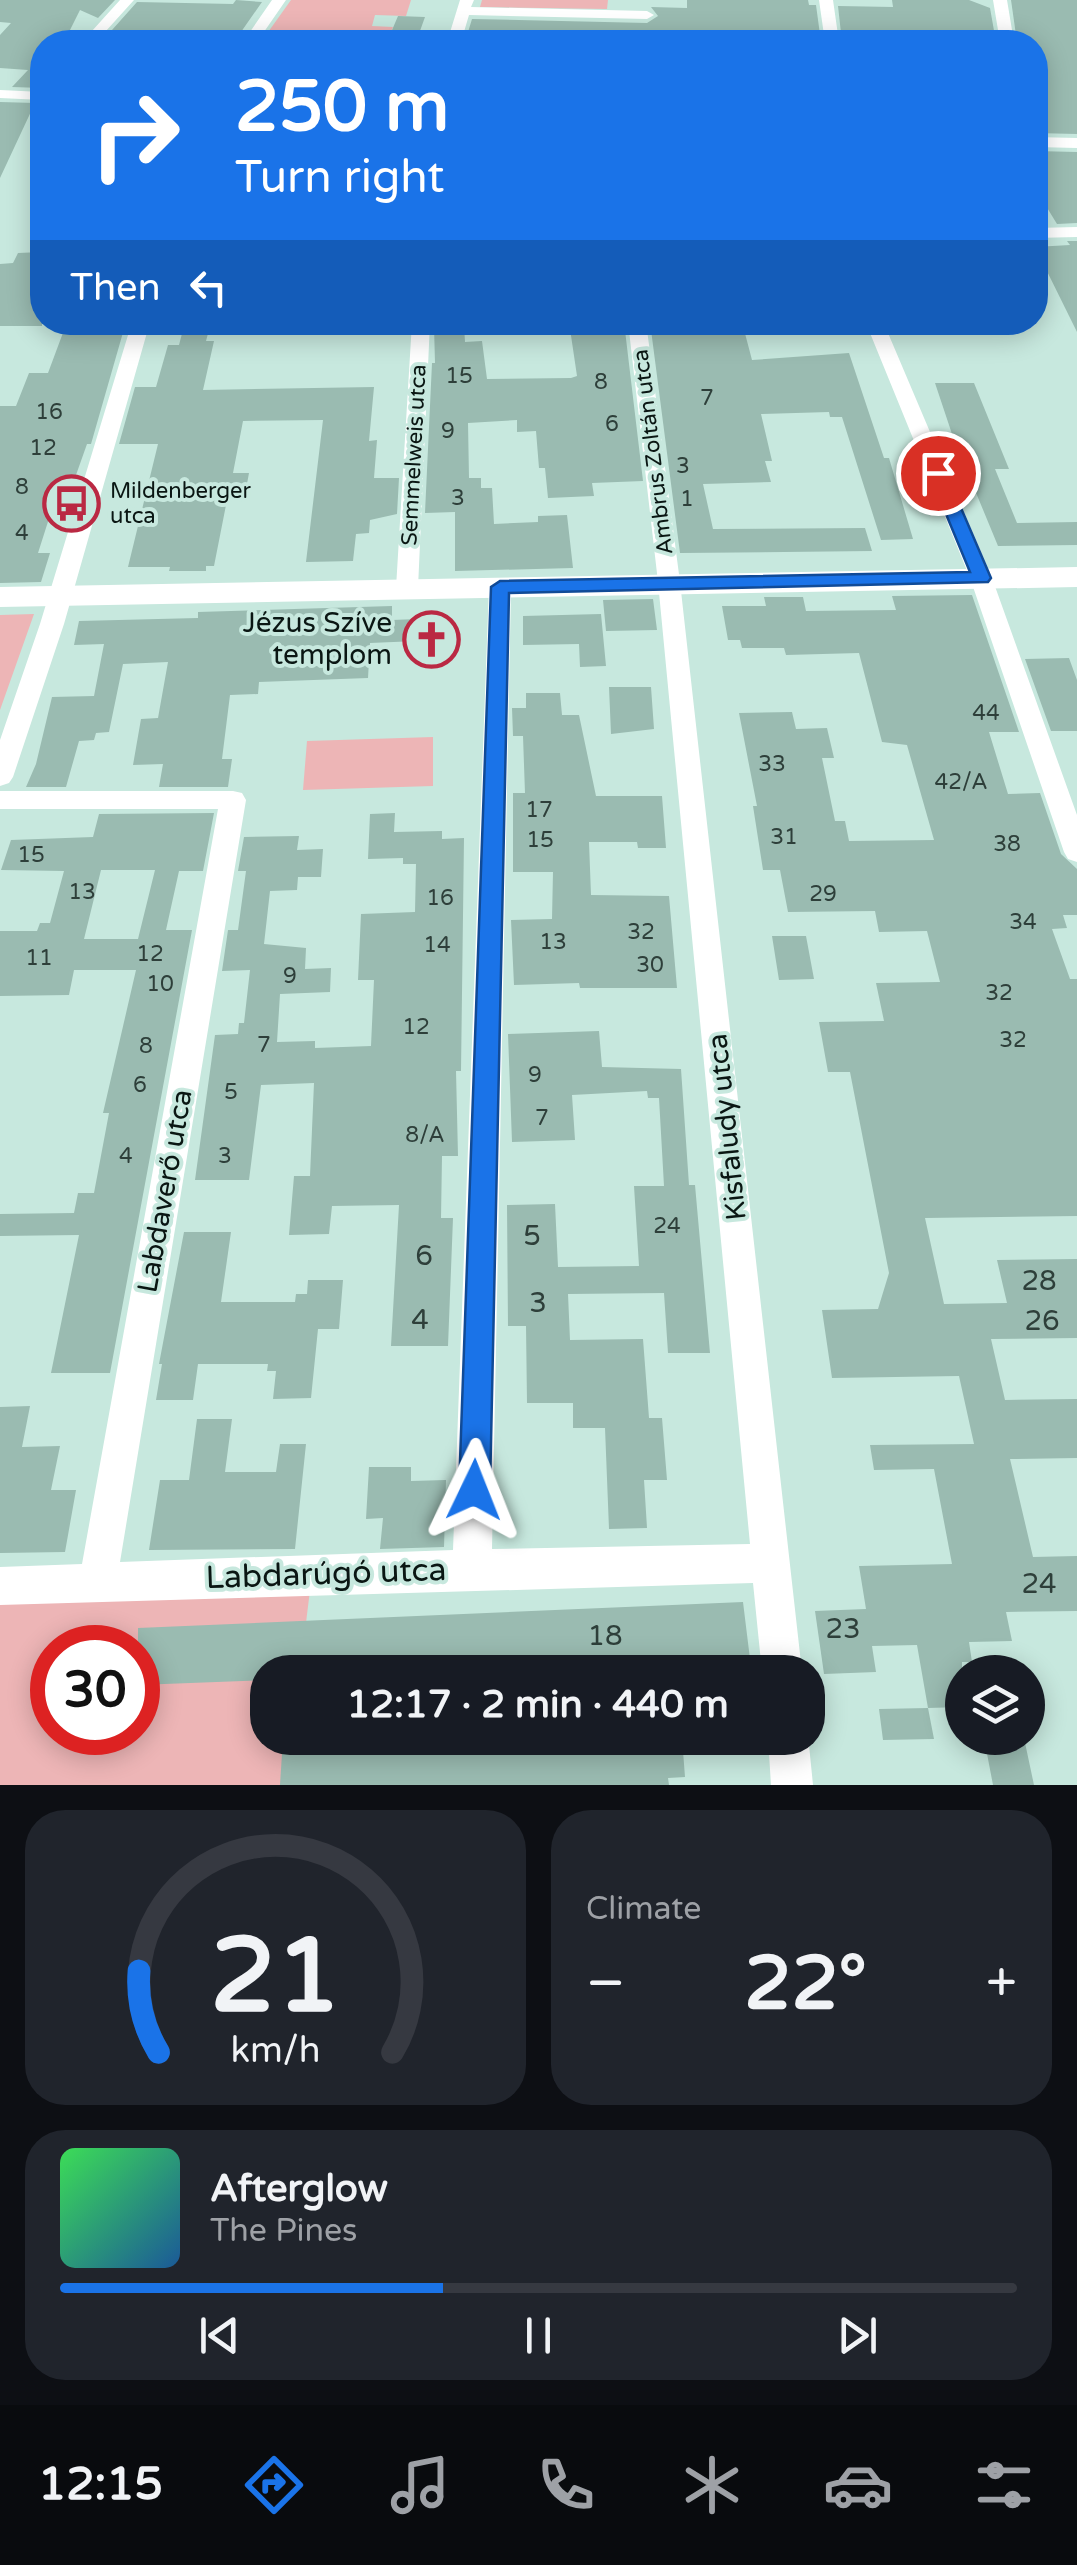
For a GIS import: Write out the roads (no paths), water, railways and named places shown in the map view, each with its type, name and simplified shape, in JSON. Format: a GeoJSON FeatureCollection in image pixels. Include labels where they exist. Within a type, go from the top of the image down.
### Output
{"type":"FeatureCollection","features":[{"type":"Feature","properties":{"kind":"street"},"geometry":{"type":"LineString","coordinates":[[100,30],[127,0]]}},
{"type":"Feature","properties":{"kind":"street"},"geometry":{"type":"LineString","coordinates":[[258,30],[279,0]]}},
{"type":"Feature","properties":{"kind":"street"},"geometry":{"type":"LineString","coordinates":[[826,0],[830,30]]}},
{"type":"Feature","properties":{"kind":"street"},"geometry":{"type":"LineString","coordinates":[[1000,0],[1005,30]]}},
{"type":"Feature","properties":{"kind":"street"},"geometry":{"type":"LineString","coordinates":[[458,30],[465,6],[647,15]]}},
{"type":"Feature","properties":{"kind":"street"},"geometry":{"type":"LineString","coordinates":[[0,94],[30,95]]}},
{"type":"Feature","properties":{"kind":"street"},"geometry":{"type":"LineString","coordinates":[[1048,143],[1077,144]]}},
{"type":"Feature","properties":{"kind":"street"},"geometry":{"type":"LineString","coordinates":[[1048,233],[1077,232]]}},
{"type":"Feature","properties":{"kind":"street"},"geometry":{"type":"LineString","coordinates":[[0,777],[137,335]]}},
{"type":"Feature","properties":{"kind":"street","name":"Semmelweis utca"},"geometry":{"type":"LineString","coordinates":[[407,588],[420,335]]}},
{"type":"Feature","properties":{"kind":"street","name":"Ambrus Zoltán utca"},"geometry":{"type":"LineString","coordinates":[[639,335],[669,582]]}},
{"type":"Feature","properties":{"kind":"street"},"geometry":{"type":"LineString","coordinates":[[879,335],[981,578],[1077,852]]}},
{"type":"Feature","properties":{"kind":"street"},"geometry":{"type":"LineString","coordinates":[[0,597],[669,582],[1077,578]]}},
{"type":"Feature","properties":{"kind":"street","name":"Kisfaludy utca"},"geometry":{"type":"LineString","coordinates":[[669,582],[781,1655]]}},
{"type":"Feature","properties":{"kind":"street"},"geometry":{"type":"LineString","coordinates":[[472,1569],[500,587]]}},
{"type":"Feature","properties":{"kind":"street","name":"Labdaverő utca"},"geometry":{"type":"LineString","coordinates":[[0,800],[232,800],[98,1581]]}},
{"type":"Feature","properties":{"kind":"street","name":"Labdarúgó utca"},"geometry":{"type":"LineString","coordinates":[[0,1586],[773,1563]]}},
{"type":"Feature","properties":{"kind":"street"},"geometry":{"type":"LineString","coordinates":[[789,1755],[792,1785]]}},
{"type":"Feature","properties":{"kind":"place","name":"Mildenberger utca"},"geometry":{"type":"Point","coordinates":[71,504]}},
{"type":"Feature","properties":{"kind":"place","name":"Jézus Szíve templom"},"geometry":{"type":"Point","coordinates":[431,639]}}]}
